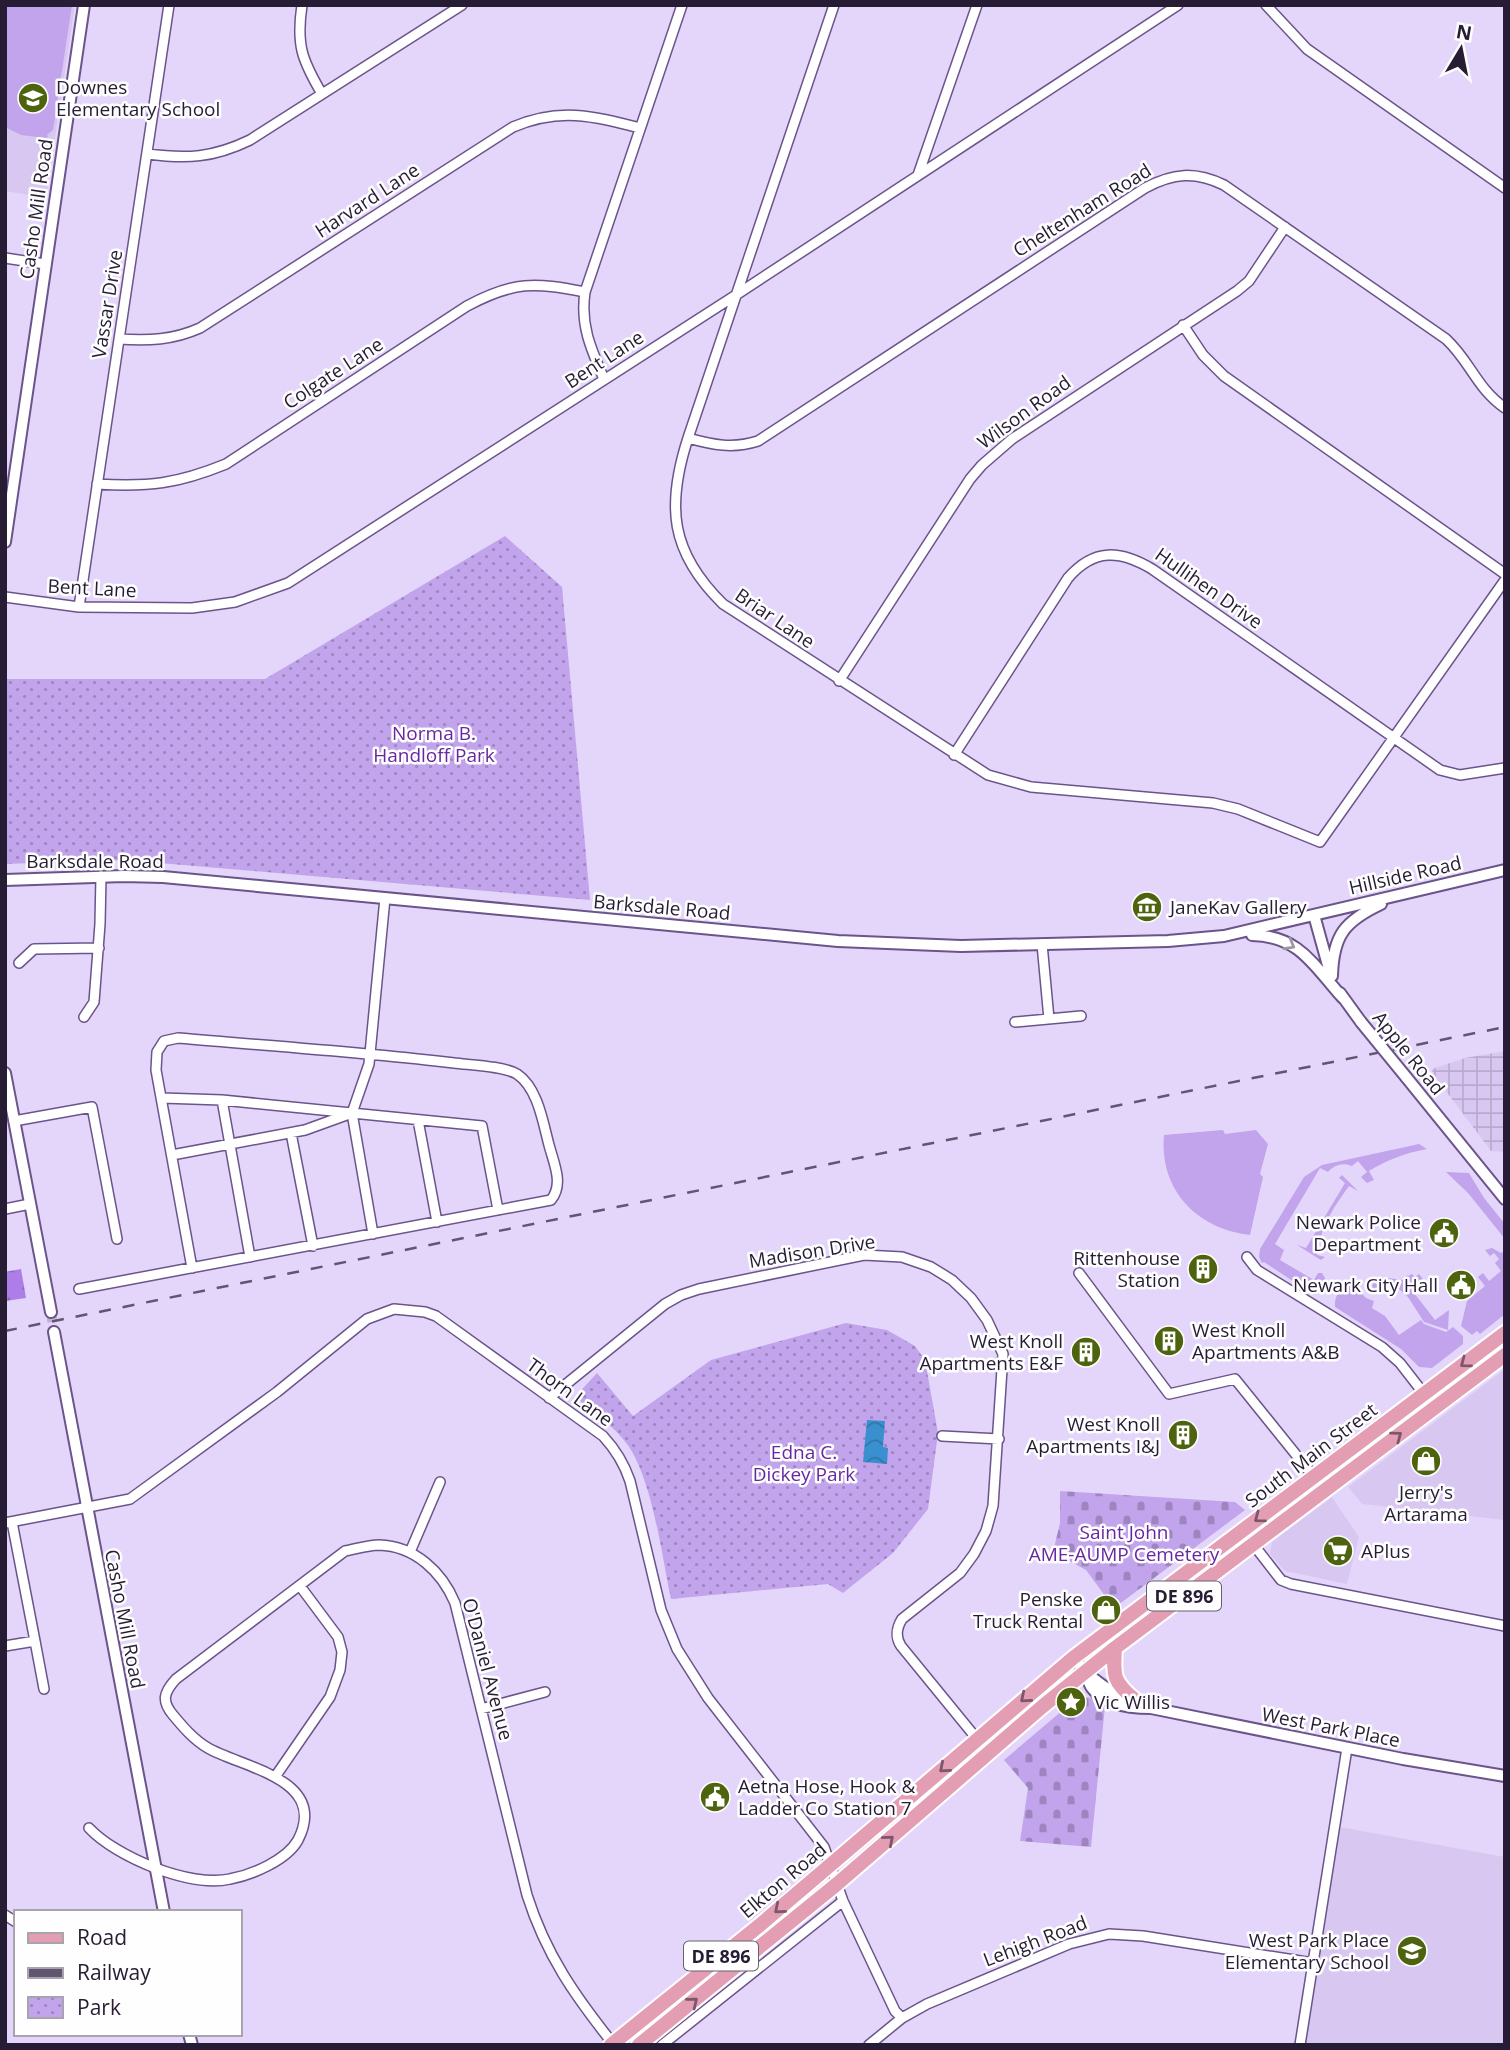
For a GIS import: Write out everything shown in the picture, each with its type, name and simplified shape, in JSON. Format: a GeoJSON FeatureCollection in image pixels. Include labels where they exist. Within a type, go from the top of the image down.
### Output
{"type":"FeatureCollection","features":[{"type":"Feature","properties":{"kind":"main road","name":"South Main Street"},"geometry":{"type":"LineString","coordinates":[[1073,1658],[1505,1333]]}},
{"type":"Feature","properties":{"kind":"main road","name":"South Main Street"},"geometry":{"type":"LineString","coordinates":[[1085,1672],[1505,1355]]}},
{"type":"Feature","properties":{"kind":"main road"},"geometry":{"type":"LineString","coordinates":[[1329,1487],[1332,1463]]}},
{"type":"Feature","properties":{"kind":"main road"},"geometry":{"type":"LineString","coordinates":[[1308,1502],[1314,1477]]}},
{"type":"Feature","properties":{"kind":"main road"},"geometry":{"type":"LineString","coordinates":[[1115,1648],[1116,1681],[1135,1700]]}},
{"type":"Feature","properties":{"kind":"main road","name":"Elkton Road"},"geometry":{"type":"LineString","coordinates":[[613,2044],[831,1865],[1073,1658]]}},
{"type":"Feature","properties":{"kind":"main road","name":"Elkton Road"},"geometry":{"type":"LineString","coordinates":[[639,2045],[837,1884],[1085,1672]]}},
{"type":"Feature","properties":{"kind":"street","name":"Casho Mill Road"},"geometry":{"type":"LineString","coordinates":[[5,542],[84,5]]}},
{"type":"Feature","properties":{"kind":"street","name":"Vassar Drive"},"geometry":{"type":"LineString","coordinates":[[79,607],[169,5]]}},
{"type":"Feature","properties":{"kind":"street"},"geometry":{"type":"LineString","coordinates":[[302,5],[298,32],[301,53],[321,94]]}},
{"type":"Feature","properties":{"kind":"street"},"geometry":{"type":"LineString","coordinates":[[147,154],[191,158],[226,150],[250,140],[462,5]]}},
{"type":"Feature","properties":{"kind":"street"},"geometry":{"type":"LineString","coordinates":[[604,380],[585,332],[585,292],[681,5]]}},
{"type":"Feature","properties":{"kind":"street","name":"Briar Lane"},"geometry":{"type":"LineString","coordinates":[[834,5],[688,438],[675,485],[675,511],[684,549],[700,580],[741,618],[954,755],[988,775],[1015,784],[1213,803],[1238,809],[1320,842],[1393,739]]}},
{"type":"Feature","properties":{"kind":"street"},"geometry":{"type":"LineString","coordinates":[[918,175],[977,5]]}},
{"type":"Feature","properties":{"kind":"street","name":"Bent Lane"},"geometry":{"type":"LineString","coordinates":[[5,597],[79,607],[208,607],[270,591],[320,564],[1178,5]]}},
{"type":"Feature","properties":{"kind":"street"},"geometry":{"type":"LineString","coordinates":[[1266,5],[1307,49],[1505,188]]}},
{"type":"Feature","properties":{"kind":"street","name":"Harvard Lane"},"geometry":{"type":"LineString","coordinates":[[119,339],[157,341],[200,328],[513,127],[540,117],[570,114],[588,115],[640,128]]}},
{"type":"Feature","properties":{"kind":"street","name":"Cheltenham Road"},"geometry":{"type":"LineString","coordinates":[[688,438],[729,447],[758,441],[1145,188],[1171,176],[1198,175],[1224,185],[1446,339],[1457,349],[1487,394],[1505,408]]}},
{"type":"Feature","properties":{"kind":"street","name":"Wilson Road"},"geometry":{"type":"LineString","coordinates":[[839,681],[970,479],[982,465],[1012,439],[1249,281],[1285,227]]}},
{"type":"Feature","properties":{"kind":"street"},"geometry":{"type":"LineString","coordinates":[[5,258],[45,264]]}},
{"type":"Feature","properties":{"kind":"street","name":"Colgate Lane"},"geometry":{"type":"LineString","coordinates":[[97,484],[140,487],[172,483],[226,464],[457,312],[493,292],[523,284],[551,285],[585,292]]}},
{"type":"Feature","properties":{"kind":"street"},"geometry":{"type":"LineString","coordinates":[[1183,325],[1203,355],[1224,376],[1505,574]]}},
{"type":"Feature","properties":{"kind":"street","name":"Hullihen Drive"},"geometry":{"type":"LineString","coordinates":[[954,755],[1068,578],[1082,564],[1102,555],[1127,556],[1152,569],[1393,739],[1450,774],[1505,768]]}},
{"type":"Feature","properties":{"kind":"street"},"geometry":{"type":"LineString","coordinates":[[1393,739],[1505,580]]}},
{"type":"Feature","properties":{"kind":"street","name":"Hillside Road"},"geometry":{"type":"LineString","coordinates":[[1314,915],[1505,870]]}},
{"type":"Feature","properties":{"kind":"street"},"geometry":{"type":"LineString","coordinates":[[84,1017],[94,1002],[101,876]]}},
{"type":"Feature","properties":{"kind":"street","name":"Barksdale Road"},"geometry":{"type":"LineString","coordinates":[[5,880],[101,876],[163,877],[838,941],[939,945],[1168,941],[1224,936],[1314,915]]}},
{"type":"Feature","properties":{"kind":"street"},"geometry":{"type":"LineString","coordinates":[[1332,976],[1336,940],[1343,929],[1352,920],[1403,894]]}},
{"type":"Feature","properties":{"kind":"street"},"geometry":{"type":"LineString","coordinates":[[373,1234],[352,1113],[365,1080],[370,1055],[385,898]]}},
{"type":"Feature","properties":{"kind":"street","name":"Apple Road"},"geometry":{"type":"LineString","coordinates":[[1314,915],[1332,976],[1343,998],[1505,1199]]}},
{"type":"Feature","properties":{"kind":"street"},"geometry":{"type":"LineString","coordinates":[[1224,936],[1270,936],[1296,946],[1343,998]]}},
{"type":"Feature","properties":{"kind":"street"},"geometry":{"type":"LineString","coordinates":[[1042,944],[1049,1019]]}},
{"type":"Feature","properties":{"kind":"street"},"geometry":{"type":"LineString","coordinates":[[19,963],[34,950],[99,948]]}},
{"type":"Feature","properties":{"kind":"street"},"geometry":{"type":"LineString","coordinates":[[1015,1022],[1081,1016]]}},
{"type":"Feature","properties":{"kind":"street"},"geometry":{"type":"LineString","coordinates":[[79,1289],[192,1268],[313,1245],[437,1222],[551,1200],[557,1192],[558,1177],[538,1106],[525,1082],[515,1072],[370,1055],[169,1038],[159,1046],[156,1060],[192,1268]]}},
{"type":"Feature","properties":{"kind":"street"},"geometry":{"type":"LineString","coordinates":[[5,1073],[51,1312]]}},
{"type":"Feature","properties":{"kind":"street"},"geometry":{"type":"LineString","coordinates":[[162,1098],[222,1100],[482,1126],[498,1210]]}},
{"type":"Feature","properties":{"kind":"street"},"geometry":{"type":"LineString","coordinates":[[222,1100],[250,1257]]}},
{"type":"Feature","properties":{"kind":"street"},"geometry":{"type":"LineString","coordinates":[[15,1121],[92,1107],[117,1239]]}},
{"type":"Feature","properties":{"kind":"street"},"geometry":{"type":"LineString","coordinates":[[172,1155],[291,1133],[352,1113]]}},
{"type":"Feature","properties":{"kind":"street"},"geometry":{"type":"LineString","coordinates":[[418,1120],[437,1222]]}},
{"type":"Feature","properties":{"kind":"street"},"geometry":{"type":"LineString","coordinates":[[291,1133],[313,1245]]}},
{"type":"Feature","properties":{"kind":"street"},"geometry":{"type":"LineString","coordinates":[[5,1209],[30,1203]]}},
{"type":"Feature","properties":{"kind":"street","name":"Madison Drive"},"geometry":{"type":"LineString","coordinates":[[550,1398],[598,1356],[665,1304],[699,1289],[864,1255],[917,1261],[942,1274],[971,1298],[987,1320],[1003,1354],[993,1506],[986,1531],[974,1554],[960,1573],[902,1619],[897,1637],[901,1646],[977,1739]]}},
{"type":"Feature","properties":{"kind":"street"},"geometry":{"type":"LineString","coordinates":[[1247,1257],[1256,1270],[1382,1347],[1400,1363],[1435,1408]]}},
{"type":"Feature","properties":{"kind":"street"},"geometry":{"type":"LineString","coordinates":[[1079,1273],[1169,1394],[1234,1379],[1314,1477]]}},
{"type":"Feature","properties":{"kind":"street","name":"Thorn Lane"},"geometry":{"type":"LineString","coordinates":[[9,1523],[130,1499],[277,1392],[367,1319],[394,1309],[425,1311],[436,1316],[603,1436],[624,1463],[661,1610],[677,1649],[696,1681],[824,1847],[843,1901],[895,2011],[902,2018]]}},
{"type":"Feature","properties":{"kind":"street","name":"Casho Mill Road"},"geometry":{"type":"LineString","coordinates":[[54,1332],[164,1910]]}},
{"type":"Feature","properties":{"kind":"street"},"geometry":{"type":"LineString","coordinates":[[942,1436],[999,1439]]}},
{"type":"Feature","properties":{"kind":"street"},"geometry":{"type":"LineString","coordinates":[[410,1552],[440,1482]]}},
{"type":"Feature","properties":{"kind":"street"},"geometry":{"type":"LineString","coordinates":[[9,1523],[44,1689]]}},
{"type":"Feature","properties":{"kind":"street"},"geometry":{"type":"LineString","coordinates":[[1253,1544],[1281,1580],[1292,1584],[1505,1626]]}},
{"type":"Feature","properties":{"kind":"street","name":"O'Daniel Avenue"},"geometry":{"type":"LineString","coordinates":[[275,1777],[208,1748],[185,1730],[167,1709],[164,1700],[166,1690],[176,1679],[345,1552],[378,1545],[410,1552],[431,1566],[449,1589],[455,1603],[527,1895],[538,1927],[568,1985],[613,2044]]}},
{"type":"Feature","properties":{"kind":"street"},"geometry":{"type":"LineString","coordinates":[[89,1829],[101,1841],[156,1868],[196,1880],[232,1879],[279,1860],[295,1844],[301,1833],[304,1816],[300,1797],[286,1783],[275,1777],[330,1697],[340,1670],[342,1652],[338,1637],[300,1586]]}},
{"type":"Feature","properties":{"kind":"street"},"geometry":{"type":"LineString","coordinates":[[5,1646],[35,1641]]}},
{"type":"Feature","properties":{"kind":"street","name":"West Park Place"},"geometry":{"type":"LineString","coordinates":[[1073,1658],[1085,1672],[1115,1693],[1151,1708]]}},
{"type":"Feature","properties":{"kind":"street","name":"West Park Place"},"geometry":{"type":"LineString","coordinates":[[1085,1672],[1092,1688],[1112,1701],[1134,1708],[1151,1708],[1347,1748],[1505,1776]]}},
{"type":"Feature","properties":{"kind":"street"},"geometry":{"type":"LineString","coordinates":[[481,1709],[544,1692]]}},
{"type":"Feature","properties":{"kind":"street"},"geometry":{"type":"LineString","coordinates":[[1300,2045],[1347,1748]]}},
{"type":"Feature","properties":{"kind":"street"},"geometry":{"type":"LineString","coordinates":[[662,2045],[843,1901]]}},
{"type":"Feature","properties":{"kind":"street","name":"Lehigh Road"},"geometry":{"type":"LineString","coordinates":[[869,2045],[902,2018],[927,2004],[1069,1944],[1097,1936],[1143,1936],[1313,1963]]}},
{"type":"Feature","properties":{"kind":"shaded area","name":"Downes Elementary School"},"geometry":{"type":"Polygon","coordinates":[[[5,5],[75,5],[46,198],[5,191],[5,5]]]}},
{"type":"Feature","properties":{"kind":"shaded area"},"geometry":{"type":"Polygon","coordinates":[[[1505,1051],[1505,1152],[1491,1151],[1433,1074],[1432,1069],[1465,1058],[1505,1051]]]}},
{"type":"Feature","properties":{"kind":"shaded area"},"geometry":{"type":"Polygon","coordinates":[[[1505,1369],[1505,1520],[1362,1504],[1348,1487],[1505,1369]]]}},
{"type":"Feature","properties":{"kind":"shaded area"},"geometry":{"type":"Polygon","coordinates":[[[1332,1497],[1359,1537],[1347,1584],[1285,1571],[1270,1554],[1272,1542],[1332,1497]]]}},
{"type":"Feature","properties":{"kind":"shaded area","name":"West Park Place Elementary School"},"geometry":{"type":"Polygon","coordinates":[[[1340,1827],[1505,1857],[1505,2045],[1304,2045],[1340,1827]]]}},
{"type":"Feature","properties":{"kind":"green space","name":"Downes Elementary School"},"geometry":{"type":"Polygon","coordinates":[[[5,5],[72,5],[53,130],[45,138],[21,135],[5,127],[5,5]]]}},
{"type":"Feature","properties":{"kind":"green space","name":"Norma B. Handloff Park"},"geometry":{"type":"Polygon","coordinates":[[[505,536],[562,587],[590,900],[148,862],[112,860],[5,864],[5,679],[265,679],[505,536]]]}},
{"type":"Feature","properties":{"kind":"green space"},"geometry":{"type":"Polygon","coordinates":[[[1223,1130],[1225,1134],[1256,1130],[1268,1144],[1250,1235],[1214,1225],[1198,1215],[1175,1189],[1168,1173],[1164,1135],[1223,1130]]]}},
{"type":"Feature","properties":{"kind":"green space"},"geometry":{"type":"Polygon","coordinates":[[[1419,1144],[1427,1149],[1389,1160],[1376,1167],[1369,1171],[1374,1180],[1367,1183],[1361,1177],[1367,1172],[1358,1161],[1352,1166],[1336,1166],[1328,1172],[1320,1168],[1275,1244],[1284,1250],[1280,1260],[1314,1280],[1318,1273],[1322,1273],[1327,1282],[1321,1292],[1314,1295],[1262,1263],[1259,1257],[1260,1249],[1304,1177],[1322,1165],[1419,1144]]]}},
{"type":"Feature","properties":{"kind":"green space"},"geometry":{"type":"Polygon","coordinates":[[[1446,1172],[1469,1173],[1484,1198],[1505,1224],[1505,1239],[1468,1193],[1446,1172]]]}},
{"type":"Feature","properties":{"kind":"green space"},"geometry":{"type":"Polygon","coordinates":[[[1342,1175],[1358,1191],[1349,1186],[1328,1219],[1317,1255],[1325,1257],[1321,1260],[1297,1245],[1306,1248],[1345,1183],[1339,1178],[1342,1175]]]}},
{"type":"Feature","properties":{"kind":"green space"},"geometry":{"type":"Polygon","coordinates":[[[1492,1248],[1501,1253],[1505,1251],[1505,1314],[1480,1334],[1477,1331],[1472,1335],[1461,1326],[1467,1301],[1485,1286],[1478,1277],[1483,1273],[1489,1281],[1501,1271],[1495,1263],[1499,1259],[1494,1253],[1490,1256],[1485,1250],[1492,1248]]]}},
{"type":"Feature","properties":{"kind":"green space"},"geometry":{"type":"Polygon","coordinates":[[[21,1269],[26,1298],[5,1301],[5,1272],[21,1269]]]}},
{"type":"Feature","properties":{"kind":"green space"},"geometry":{"type":"Polygon","coordinates":[[[1412,1274],[1415,1277],[1419,1274],[1423,1279],[1411,1289],[1435,1320],[1449,1310],[1448,1330],[1424,1322],[1408,1297],[1398,1288],[1381,1280],[1377,1289],[1372,1287],[1379,1277],[1403,1280],[1412,1274]]]}},
{"type":"Feature","properties":{"kind":"green space"},"geometry":{"type":"Polygon","coordinates":[[[1353,1285],[1366,1298],[1374,1301],[1372,1308],[1385,1316],[1399,1335],[1421,1320],[1424,1324],[1446,1332],[1453,1327],[1463,1336],[1463,1344],[1432,1368],[1419,1367],[1401,1349],[1335,1307],[1339,1292],[1353,1285]]]}},
{"type":"Feature","properties":{"kind":"green space","name":"Edna C. Dickey Park"},"geometry":{"type":"Polygon","coordinates":[[[846,1323],[887,1330],[915,1346],[925,1360],[938,1433],[928,1509],[893,1553],[843,1593],[828,1584],[671,1599],[650,1497],[636,1459],[616,1431],[575,1397],[597,1373],[633,1416],[711,1360],[846,1323]]]}},
{"type":"Feature","properties":{"kind":"green space","name":"Saint John AME-AUMP Cemetery"},"geometry":{"type":"Polygon","coordinates":[[[1060,1491],[1235,1502],[1245,1510],[1114,1608],[1086,1570],[1053,1552],[1060,1523],[1060,1491]]]}},
{"type":"Feature","properties":{"kind":"green space"},"geometry":{"type":"Polygon","coordinates":[[[1081,1697],[1095,1698],[1105,1706],[1091,1847],[1020,1841],[1028,1788],[1004,1760],[1081,1697]]]}},
{"type":"Feature","properties":{"kind":"water"},"geometry":{"type":"Polygon","coordinates":[[[867,1420],[885,1421],[883,1447],[888,1448],[887,1464],[863,1462],[867,1420]]]}},
{"type":"Feature","properties":{"kind":"tunnel"},"geometry":{"type":"LineString","coordinates":[[51,1312],[54,1332]]}},
{"type":"Feature","properties":{"kind":"railway"},"geometry":{"type":"LineString","coordinates":[[5,1331],[1505,1027]]}},
{"type":"Feature","properties":{"kind":"place","name":"Downes Elementary School"},"geometry":{"type":"Point","coordinates":[33,98]}},
{"type":"Feature","properties":{"kind":"place","name":"JaneKav Gallery"},"geometry":{"type":"Point","coordinates":[1147,907]}},
{"type":"Feature","properties":{"kind":"place","name":"Newark Police Department"},"geometry":{"type":"Point","coordinates":[1444,1233]}},
{"type":"Feature","properties":{"kind":"place","name":"Rittenhouse Station"},"geometry":{"type":"Point","coordinates":[1203,1269]}},
{"type":"Feature","properties":{"kind":"place","name":"Newark City Hall"},"geometry":{"type":"Point","coordinates":[1461,1285]}},
{"type":"Feature","properties":{"kind":"place","name":"West Knoll Apartments A&B"},"geometry":{"type":"Point","coordinates":[1169,1341]}},
{"type":"Feature","properties":{"kind":"place","name":"West Knoll Apartments E&F"},"geometry":{"type":"Point","coordinates":[1086,1352]}},
{"type":"Feature","properties":{"kind":"place","name":"West Knoll Apartments I&J"},"geometry":{"type":"Point","coordinates":[1183,1435]}},
{"type":"Feature","properties":{"kind":"place","name":"Jerry's Artarama"},"geometry":{"type":"Point","coordinates":[1426,1461]}},
{"type":"Feature","properties":{"kind":"place","name":"APlus"},"geometry":{"type":"Point","coordinates":[1338,1551]}},
{"type":"Feature","properties":{"kind":"place","name":"Penske Truck Rental"},"geometry":{"type":"Point","coordinates":[1106,1610]}},
{"type":"Feature","properties":{"kind":"place","name":"Vic Willis"},"geometry":{"type":"Point","coordinates":[1071,1702]}},
{"type":"Feature","properties":{"kind":"place","name":"Aetna Hose, Hook & Ladder Co Station 7"},"geometry":{"type":"Point","coordinates":[715,1797]}},
{"type":"Feature","properties":{"kind":"place","name":"West Park Place Elementary School"},"geometry":{"type":"Point","coordinates":[1412,1951]}}]}
